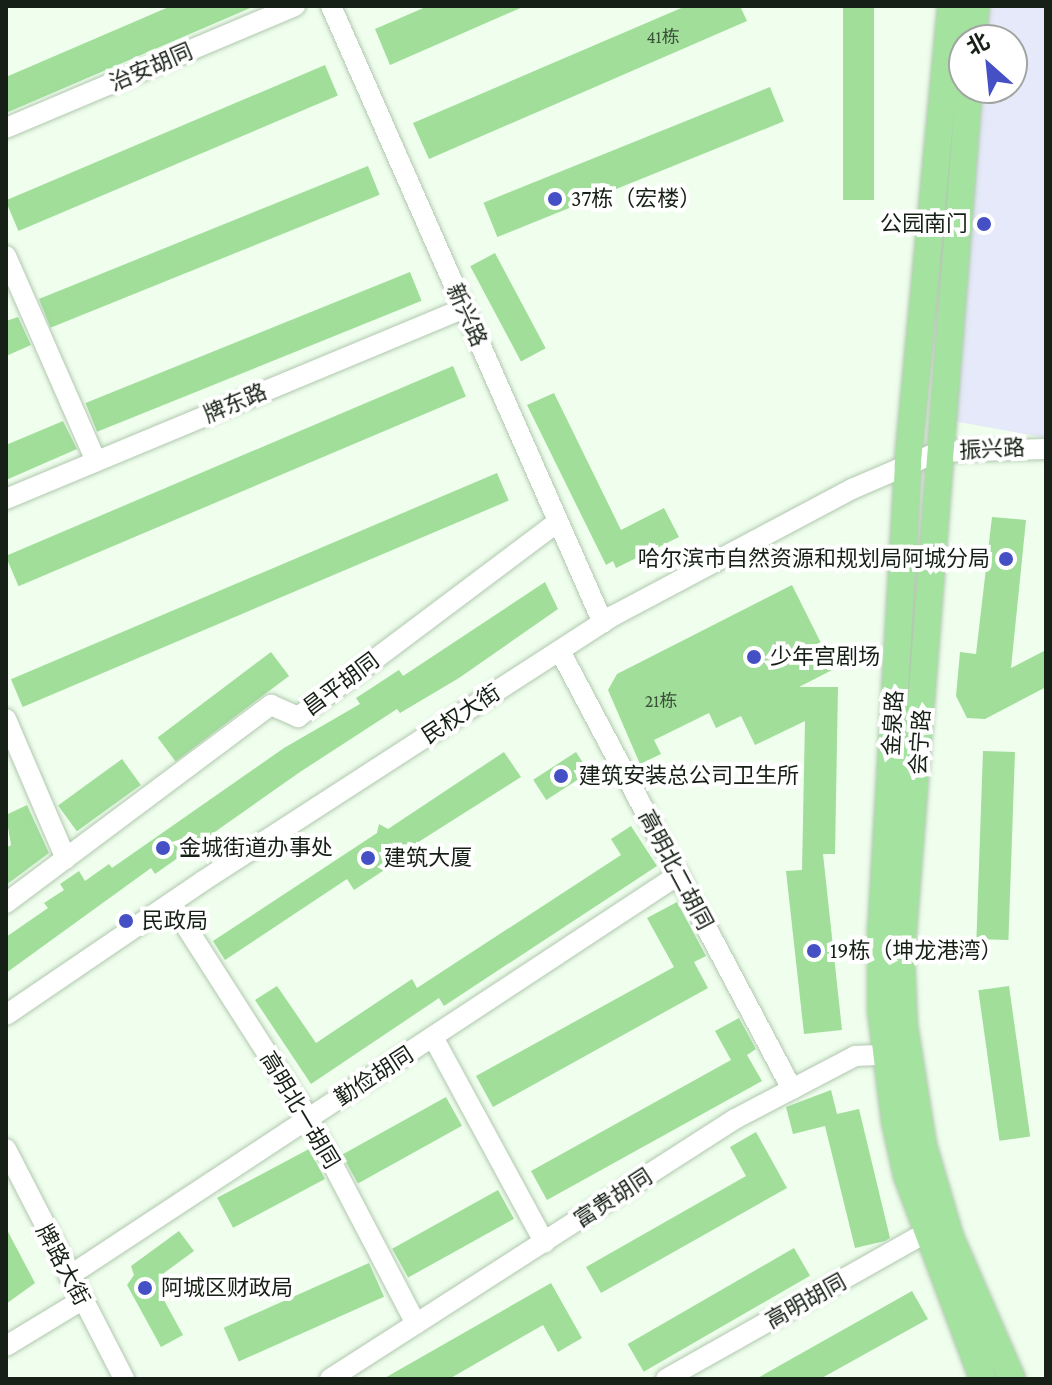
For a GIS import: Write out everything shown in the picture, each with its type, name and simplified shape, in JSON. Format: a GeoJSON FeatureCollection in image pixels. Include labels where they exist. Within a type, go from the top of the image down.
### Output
{"type":"FeatureCollection","features":[{"type":"Feature","properties":{"kind":"main road","name":"金泉路"},"geometry":{"type":"LineString","coordinates":[[897,1054],[881,927],[908,465],[951,6]]}},
{"type":"Feature","properties":{"kind":"main road","name":"会宁路"},"geometry":{"type":"LineString","coordinates":[[968,104],[938,452],[901,957],[897,1054],[923,1145],[936,1227],[1012,1379]]}},
{"type":"Feature","properties":{"kind":"main road"},"geometry":{"type":"LineString","coordinates":[[936,1227],[983,1379]]}},
{"type":"Feature","properties":{"kind":"street","name":"治安胡同"},"geometry":{"type":"LineString","coordinates":[[6,128],[295,6]]}},
{"type":"Feature","properties":{"kind":"street","name":"新兴路"},"geometry":{"type":"LineString","coordinates":[[331,6],[603,623]]}},
{"type":"Feature","properties":{"kind":"street"},"geometry":{"type":"LineString","coordinates":[[6,256],[96,461]]}},
{"type":"Feature","properties":{"kind":"street","name":"牌东路"},"geometry":{"type":"LineString","coordinates":[[6,499],[464,308]]}},
{"type":"Feature","properties":{"kind":"street","name":"振兴路"},"geometry":{"type":"LineString","coordinates":[[938,452],[1046,449]]}},
{"type":"Feature","properties":{"kind":"street","name":"民权大街"},"geometry":{"type":"LineString","coordinates":[[6,1015],[171,903],[603,623],[852,489],[938,452]]}},
{"type":"Feature","properties":{"kind":"street","name":"昌平胡同"},"geometry":{"type":"LineString","coordinates":[[6,903],[271,705],[298,717],[558,522]]}},
{"type":"Feature","properties":{"kind":"street","name":"高明北二胡同"},"geometry":{"type":"LineString","coordinates":[[560,651],[792,1089]]}},
{"type":"Feature","properties":{"kind":"street"},"geometry":{"type":"LineString","coordinates":[[6,719],[66,859]]}},
{"type":"Feature","properties":{"kind":"street","name":"勤俭胡同"},"geometry":{"type":"LineString","coordinates":[[69,1276],[678,875]]}},
{"type":"Feature","properties":{"kind":"street","name":"高明北一胡同"},"geometry":{"type":"LineString","coordinates":[[171,903],[309,1119],[416,1324]]}},
{"type":"Feature","properties":{"kind":"street"},"geometry":{"type":"LineString","coordinates":[[433,1037],[545,1243]]}},
{"type":"Feature","properties":{"kind":"street","name":"富贵胡同"},"geometry":{"type":"LineString","coordinates":[[333,1378],[735,1119],[855,1056],[897,1054]]}},
{"type":"Feature","properties":{"kind":"street","name":"牌路大街"},"geometry":{"type":"LineString","coordinates":[[6,1149],[124,1379]]}},
{"type":"Feature","properties":{"kind":"street","name":"高明胡同"},"geometry":{"type":"LineString","coordinates":[[666,1379],[936,1227]]}},
{"type":"Feature","properties":{"kind":"street"},"geometry":{"type":"LineString","coordinates":[[6,1346],[82,1300]]}},
{"type":"Feature","properties":{"kind":"shaded area"},"geometry":{"type":"Polygon","coordinates":[[[989,6],[1046,6],[1046,438],[948,420],[979,104],[1028,104],[1028,24],[987,24],[989,6]]]}},
{"type":"Feature","properties":{"kind":"building"},"geometry":{"type":"Polygon","coordinates":[[[171,6],[255,6],[6,113],[6,77],[171,6]]]}},
{"type":"Feature","properties":{"kind":"building"},"geometry":{"type":"Polygon","coordinates":[[[428,6],[525,6],[390,65],[375,29],[428,6]]]}},
{"type":"Feature","properties":{"kind":"building"},"geometry":{"type":"Polygon","coordinates":[[[686,6],[740,6],[747,21],[429,159],[413,123],[686,6]]]}},
{"type":"Feature","properties":{"kind":"building"},"geometry":{"type":"Polygon","coordinates":[[[843,6],[874,6],[874,200],[843,200],[843,6]]]}},
{"type":"Feature","properties":{"kind":"building"},"geometry":{"type":"Polygon","coordinates":[[[325,65],[338,95],[18,231],[6,200],[325,65]]]}},
{"type":"Feature","properties":{"kind":"building"},"geometry":{"type":"Polygon","coordinates":[[[770,87],[784,121],[497,237],[484,203],[770,87]]]}},
{"type":"Feature","properties":{"kind":"building"},"geometry":{"type":"Polygon","coordinates":[[[368,166],[380,195],[50,328],[39,299],[368,166]]]}},
{"type":"Feature","properties":{"kind":"building"},"geometry":{"type":"Polygon","coordinates":[[[495,253],[546,348],[521,362],[470,266],[495,253]]]}},
{"type":"Feature","properties":{"kind":"building"},"geometry":{"type":"Polygon","coordinates":[[[410,272],[422,301],[97,432],[85,403],[410,272]]]}},
{"type":"Feature","properties":{"kind":"building"},"geometry":{"type":"Polygon","coordinates":[[[18,317],[31,345],[6,356],[6,321],[18,317]]]}},
{"type":"Feature","properties":{"kind":"building"},"geometry":{"type":"Polygon","coordinates":[[[453,366],[466,396],[19,586],[6,556],[453,366]]]}},
{"type":"Feature","properties":{"kind":"building"},"geometry":{"type":"Polygon","coordinates":[[[554,393],[621,530],[664,508],[679,537],[616,568],[613,561],[606,565],[527,405],[554,393]]]}},
{"type":"Feature","properties":{"kind":"building"},"geometry":{"type":"Polygon","coordinates":[[[63,421],[77,449],[6,480],[6,445],[63,421]]]}},
{"type":"Feature","properties":{"kind":"building"},"geometry":{"type":"Polygon","coordinates":[[[497,473],[509,501],[23,707],[11,679],[497,473]]]}},
{"type":"Feature","properties":{"kind":"building"},"geometry":{"type":"Polygon","coordinates":[[[992,517],[1026,520],[1011,668],[1046,650],[1046,687],[985,719],[967,718],[956,696],[960,652],[976,654],[992,517]]]}},
{"type":"Feature","properties":{"kind":"building"},"geometry":{"type":"Polygon","coordinates":[[[545,582],[558,609],[459,678],[400,713],[397,709],[300,772],[155,874],[151,868],[6,973],[6,937],[48,908],[44,903],[64,890],[60,884],[79,871],[85,881],[109,864],[112,868],[284,748],[360,704],[356,698],[399,670],[403,676],[545,582]]]}},
{"type":"Feature","properties":{"kind":"building"},"geometry":{"type":"Polygon","coordinates":[[[792,585],[834,669],[799,687],[838,687],[835,854],[823,854],[842,1030],[804,1034],[786,871],[802,870],[805,721],[755,745],[741,716],[716,728],[709,713],[654,740],[661,754],[640,764],[608,690],[617,674],[792,585]]]}},
{"type":"Feature","properties":{"kind":"building"},"geometry":{"type":"Polygon","coordinates":[[[271,652],[289,676],[176,761],[158,737],[271,652]]]}},
{"type":"Feature","properties":{"kind":"building"},"geometry":{"type":"Polygon","coordinates":[[[983,751],[1015,752],[1008,940],[976,939],[983,751]]]}},
{"type":"Feature","properties":{"kind":"building"},"geometry":{"type":"Polygon","coordinates":[[[504,752],[521,777],[401,853],[404,857],[354,890],[347,879],[225,960],[213,941],[377,833],[379,824],[388,829],[504,752]]]}},
{"type":"Feature","properties":{"kind":"building","name":"建筑安装总公司卫生所"},"geometry":{"type":"Polygon","coordinates":[[[576,752],[589,772],[546,800],[533,780],[576,752]]]}},
{"type":"Feature","properties":{"kind":"building"},"geometry":{"type":"Polygon","coordinates":[[[122,759],[141,785],[77,831],[58,805],[122,759]]]}},
{"type":"Feature","properties":{"kind":"building"},"geometry":{"type":"Polygon","coordinates":[[[27,805],[49,853],[6,885],[6,848],[11,845],[6,815],[27,805]]]}},
{"type":"Feature","properties":{"kind":"building"},"geometry":{"type":"Polygon","coordinates":[[[631,826],[657,866],[444,1006],[439,998],[311,1084],[255,1000],[277,986],[316,1043],[412,979],[417,988],[621,855],[611,839],[631,826]]]}},
{"type":"Feature","properties":{"kind":"building"},"geometry":{"type":"Polygon","coordinates":[[[677,902],[706,956],[694,962],[708,988],[493,1107],[476,1076],[674,967],[647,918],[677,902]]]}},
{"type":"Feature","properties":{"kind":"building"},"geometry":{"type":"Polygon","coordinates":[[[1009,986],[1030,1137],[999,1141],[978,990],[1009,986]]]}},
{"type":"Feature","properties":{"kind":"building"},"geometry":{"type":"Polygon","coordinates":[[[739,1018],[756,1049],[747,1055],[762,1081],[547,1200],[531,1171],[731,1060],[715,1031],[739,1018]]]}},
{"type":"Feature","properties":{"kind":"building"},"geometry":{"type":"Polygon","coordinates":[[[831,1090],[837,1114],[859,1109],[890,1238],[885,1241],[855,1248],[825,1126],[793,1134],[786,1107],[831,1090]]]}},
{"type":"Feature","properties":{"kind":"building"},"geometry":{"type":"Polygon","coordinates":[[[446,1097],[462,1126],[358,1184],[342,1155],[446,1097]]]}},
{"type":"Feature","properties":{"kind":"building"},"geometry":{"type":"Polygon","coordinates":[[[756,1132],[787,1188],[601,1293],[586,1267],[746,1176],[730,1147],[756,1132]]]}},
{"type":"Feature","properties":{"kind":"building"},"geometry":{"type":"Polygon","coordinates":[[[309,1149],[325,1179],[233,1228],[217,1198],[309,1149]]]}},
{"type":"Feature","properties":{"kind":"building"},"geometry":{"type":"Polygon","coordinates":[[[498,1190],[514,1219],[408,1278],[392,1249],[498,1190]]]}},
{"type":"Feature","properties":{"kind":"building"},"geometry":{"type":"Polygon","coordinates":[[[6,1228],[35,1283],[6,1304],[6,1228]]]}},
{"type":"Feature","properties":{"kind":"building","name":"阿城区财政局"},"geometry":{"type":"Polygon","coordinates":[[[179,1231],[194,1251],[164,1273],[159,1291],[183,1335],[161,1347],[127,1285],[134,1275],[131,1266],[179,1231]]]}},
{"type":"Feature","properties":{"kind":"building"},"geometry":{"type":"Polygon","coordinates":[[[794,1248],[810,1276],[644,1372],[628,1344],[794,1248]]]}},
{"type":"Feature","properties":{"kind":"building"},"geometry":{"type":"Polygon","coordinates":[[[369,1263],[384,1297],[239,1361],[224,1328],[369,1263]]]}},
{"type":"Feature","properties":{"kind":"building"},"geometry":{"type":"Polygon","coordinates":[[[551,1283],[582,1338],[558,1352],[543,1325],[449,1379],[383,1379],[551,1283]]]}},
{"type":"Feature","properties":{"kind":"building"},"geometry":{"type":"Polygon","coordinates":[[[912,1291],[928,1319],[820,1379],[756,1379],[912,1291]]]}},
{"type":"Feature","properties":{"kind":"place","name":"37栋（宏楼）"},"geometry":{"type":"Point","coordinates":[555,199]}},
{"type":"Feature","properties":{"kind":"place","name":"公园南门"},"geometry":{"type":"Point","coordinates":[984,224]}},
{"type":"Feature","properties":{"kind":"place","name":"哈尔滨市自然资源和规划局阿城分局"},"geometry":{"type":"Point","coordinates":[1006,559]}},
{"type":"Feature","properties":{"kind":"place","name":"少年宫剧场"},"geometry":{"type":"Point","coordinates":[754,657]}},
{"type":"Feature","properties":{"kind":"place","name":"建筑安装总公司卫生所"},"geometry":{"type":"Point","coordinates":[561,776]}},
{"type":"Feature","properties":{"kind":"place","name":"金城街道办事处"},"geometry":{"type":"Point","coordinates":[163,848]}},
{"type":"Feature","properties":{"kind":"place","name":"建筑大厦"},"geometry":{"type":"Point","coordinates":[368,858]}},
{"type":"Feature","properties":{"kind":"place","name":"民政局"},"geometry":{"type":"Point","coordinates":[126,921]}},
{"type":"Feature","properties":{"kind":"place","name":"19栋（坤龙港湾）"},"geometry":{"type":"Point","coordinates":[814,951]}},
{"type":"Feature","properties":{"kind":"place","name":"阿城区财政局"},"geometry":{"type":"Point","coordinates":[145,1288]}}]}
